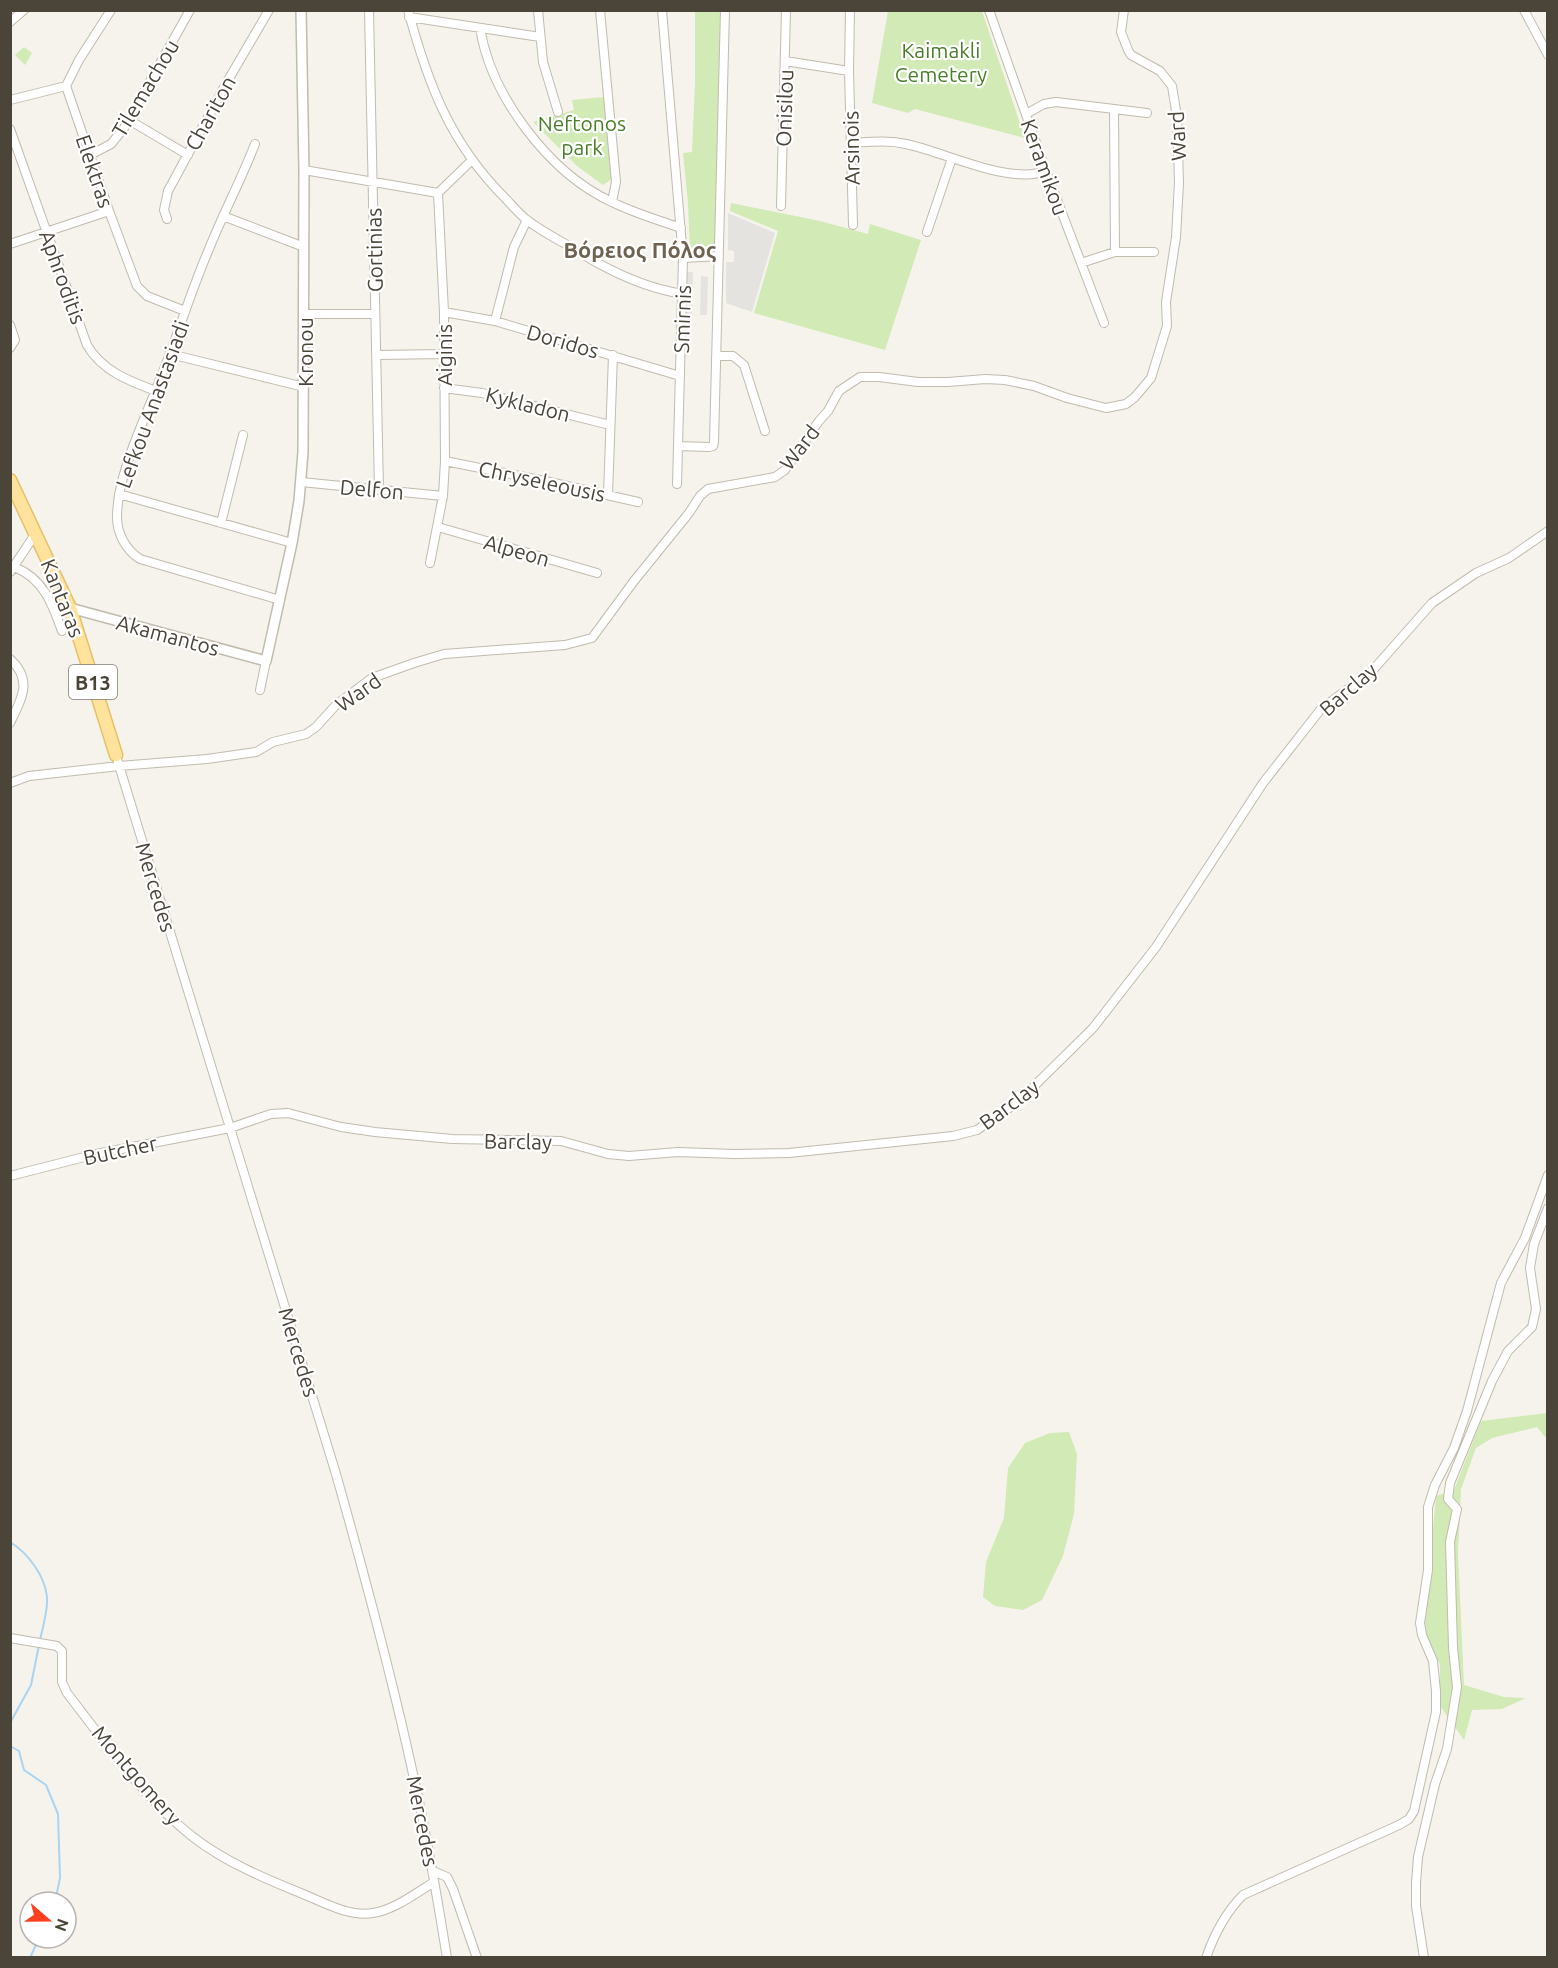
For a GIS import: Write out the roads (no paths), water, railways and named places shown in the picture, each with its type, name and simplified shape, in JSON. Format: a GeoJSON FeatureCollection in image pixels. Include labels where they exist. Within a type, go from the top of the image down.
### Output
{"type":"FeatureCollection","features":[{"type":"Feature","properties":{"kind":"main road","name":"Kantaras"},"geometry":{"type":"LineString","coordinates":[[12,486],[70,608],[118,760]]}},
{"type":"Feature","properties":{"kind":"street"},"geometry":{"type":"LineString","coordinates":[[10,22],[24,10]]}},
{"type":"Feature","properties":{"kind":"street"},"geometry":{"type":"LineString","coordinates":[[10,100],[66,86],[79,60],[111,10]]}},
{"type":"Feature","properties":{"kind":"street","name":"Tilemachou"},"geometry":{"type":"LineString","coordinates":[[90,155],[111,144],[129,120],[190,10]]}},
{"type":"Feature","properties":{"kind":"street","name":"Chariton"},"geometry":{"type":"LineString","coordinates":[[167,219],[164,210],[168,191],[269,10]]}},
{"type":"Feature","properties":{"kind":"street","name":"Kronou"},"geometry":{"type":"LineString","coordinates":[[260,690],[292,543],[301,482],[305,424],[301,10]]}},
{"type":"Feature","properties":{"kind":"street","name":"Gortinias"},"geometry":{"type":"LineString","coordinates":[[369,10],[379,489]]}},
{"type":"Feature","properties":{"kind":"street"},"geometry":{"type":"LineString","coordinates":[[538,10],[543,62],[558,112]]}},
{"type":"Feature","properties":{"kind":"street"},"geometry":{"type":"LineString","coordinates":[[600,10],[616,182],[612,202]]}},
{"type":"Feature","properties":{"kind":"street","name":"Smirnis"},"geometry":{"type":"LineString","coordinates":[[662,10],[683,258],[677,484]]}},
{"type":"Feature","properties":{"kind":"street"},"geometry":{"type":"LineString","coordinates":[[678,446],[713,446],[725,10]]}},
{"type":"Feature","properties":{"kind":"street","name":"Onisilou"},"geometry":{"type":"LineString","coordinates":[[781,206],[786,10]]}},
{"type":"Feature","properties":{"kind":"street","name":"Arsinois"},"geometry":{"type":"LineString","coordinates":[[850,10],[849,70],[853,225]]}},
{"type":"Feature","properties":{"kind":"street","name":"Keramikou"},"geometry":{"type":"LineString","coordinates":[[989,10],[1046,171],[1104,323]]}},
{"type":"Feature","properties":{"kind":"street","name":"Ward"},"geometry":{"type":"LineString","coordinates":[[10,783],[29,776],[118,760],[153,764],[256,752],[273,742],[306,734],[316,727],[336,705],[372,678],[444,654],[565,645],[592,638],[689,513],[699,496],[708,489],[775,477],[785,470],[828,411],[839,391],[861,377],[879,376],[918,382],[1005,380],[1034,386],[1067,398],[1106,408],[1126,404],[1151,378],[1167,326],[1166,302],[1176,237],[1179,183],[1176,108],[1172,86],[1161,71],[1131,55],[1121,32],[1124,10]]}},
{"type":"Feature","properties":{"kind":"street"},"geometry":{"type":"LineString","coordinates":[[1524,10],[1548,55]]}},
{"type":"Feature","properties":{"kind":"street"},"geometry":{"type":"LineString","coordinates":[[540,37],[409,14],[424,69],[449,124],[471,161],[527,220],[599,264],[636,281],[668,292],[682,294]]}},
{"type":"Feature","properties":{"kind":"street"},"geometry":{"type":"LineString","coordinates":[[480,28],[491,70],[510,106],[526,128],[562,167],[612,202],[681,228]]}},
{"type":"Feature","properties":{"kind":"street"},"geometry":{"type":"LineString","coordinates":[[785,61],[849,70]]}},
{"type":"Feature","properties":{"kind":"street","name":"Elektras"},"geometry":{"type":"LineString","coordinates":[[66,86],[139,290],[147,296],[185,311]]}},
{"type":"Feature","properties":{"kind":"street"},"geometry":{"type":"LineString","coordinates":[[1026,114],[1050,102],[1147,113]]}},
{"type":"Feature","properties":{"kind":"street"},"geometry":{"type":"LineString","coordinates":[[1114,109],[1115,252]]}},
{"type":"Feature","properties":{"kind":"street"},"geometry":{"type":"LineString","coordinates":[[129,120],[188,155]]}},
{"type":"Feature","properties":{"kind":"street","name":"Aphroditis"},"geometry":{"type":"LineString","coordinates":[[10,129],[85,338],[94,355],[118,374],[156,391]]}},
{"type":"Feature","properties":{"kind":"street"},"geometry":{"type":"LineString","coordinates":[[851,143],[896,142],[1016,174],[1035,174],[1046,171]]}},
{"type":"Feature","properties":{"kind":"street","name":"Lefkou Anastasiadi"},"geometry":{"type":"LineString","coordinates":[[255,144],[185,311],[126,468],[119,494],[117,514],[119,533],[126,547],[140,559],[280,600]]}},
{"type":"Feature","properties":{"kind":"street"},"geometry":{"type":"LineString","coordinates":[[927,232],[952,158]]}},
{"type":"Feature","properties":{"kind":"street"},"geometry":{"type":"LineString","coordinates":[[304,170],[438,193],[471,161]]}},
{"type":"Feature","properties":{"kind":"street","name":"Aiginis"},"geometry":{"type":"LineString","coordinates":[[430,563],[443,496],[445,461],[444,312],[438,193]]}},
{"type":"Feature","properties":{"kind":"street"},"geometry":{"type":"LineString","coordinates":[[10,244],[109,211]]}},
{"type":"Feature","properties":{"kind":"street"},"geometry":{"type":"LineString","coordinates":[[224,216],[304,247]]}},
{"type":"Feature","properties":{"kind":"street"},"geometry":{"type":"LineString","coordinates":[[495,321],[514,247],[527,220]]}},
{"type":"Feature","properties":{"kind":"street"},"geometry":{"type":"LineString","coordinates":[[1081,263],[1115,252],[1154,252]]}},
{"type":"Feature","properties":{"kind":"street"},"geometry":{"type":"LineString","coordinates":[[683,258],[719,256]]}},
{"type":"Feature","properties":{"kind":"street","name":"Doridos"},"geometry":{"type":"LineString","coordinates":[[444,312],[495,321],[680,376]]}},
{"type":"Feature","properties":{"kind":"street"},"geometry":{"type":"LineString","coordinates":[[304,314],[375,314]]}},
{"type":"Feature","properties":{"kind":"street"},"geometry":{"type":"LineString","coordinates":[[10,326],[15,340],[14,346],[10,348]]}},
{"type":"Feature","properties":{"kind":"street"},"geometry":{"type":"LineString","coordinates":[[170,354],[304,387]]}},
{"type":"Feature","properties":{"kind":"street"},"geometry":{"type":"LineString","coordinates":[[377,355],[444,354]]}},
{"type":"Feature","properties":{"kind":"street"},"geometry":{"type":"LineString","coordinates":[[608,495],[613,355]]}},
{"type":"Feature","properties":{"kind":"street"},"geometry":{"type":"LineString","coordinates":[[716,356],[733,356],[744,365],[765,432]]}},
{"type":"Feature","properties":{"kind":"street","name":"Kykladon"},"geometry":{"type":"LineString","coordinates":[[444,388],[482,393],[610,425]]}},
{"type":"Feature","properties":{"kind":"street"},"geometry":{"type":"LineString","coordinates":[[220,522],[243,435]]}},
{"type":"Feature","properties":{"kind":"street","name":"Chryseleousis"},"geometry":{"type":"LineString","coordinates":[[445,461],[638,502]]}},
{"type":"Feature","properties":{"kind":"street","name":"Delfon"},"geometry":{"type":"LineString","coordinates":[[301,482],[443,496]]}},
{"type":"Feature","properties":{"kind":"street"},"geometry":{"type":"LineString","coordinates":[[119,494],[292,543]]}},
{"type":"Feature","properties":{"kind":"street","name":"Alpeon"},"geometry":{"type":"LineString","coordinates":[[438,527],[597,573]]}},
{"type":"Feature","properties":{"kind":"street","name":"Barclay"},"geometry":{"type":"LineString","coordinates":[[230,1128],[271,1114],[288,1113],[341,1127],[375,1132],[452,1139],[561,1142],[608,1154],[629,1156],[678,1152],[789,1153],[941,1137],[977,1130],[1018,1102],[1093,1028],[1156,947],[1263,783],[1321,709],[1372,671],[1432,603],[1476,573],[1509,558],[1548,531]]}},
{"type":"Feature","properties":{"kind":"street"},"geometry":{"type":"LineString","coordinates":[[36,533],[12,570],[30,575],[46,591],[62,631]]}},
{"type":"Feature","properties":{"kind":"street","name":"Akamantos"},"geometry":{"type":"LineString","coordinates":[[70,608],[266,661]]}},
{"type":"Feature","properties":{"kind":"street"},"geometry":{"type":"LineString","coordinates":[[10,659],[20,668],[25,677],[23,691],[10,723]]}},
{"type":"Feature","properties":{"kind":"street","name":"Mercedes"},"geometry":{"type":"LineString","coordinates":[[118,760],[364,1571],[413,1774],[433,1871],[447,1958]]}},
{"type":"Feature","properties":{"kind":"street","name":"Butcher"},"geometry":{"type":"LineString","coordinates":[[10,1176],[96,1154],[230,1128]]}},
{"type":"Feature","properties":{"kind":"street"},"geometry":{"type":"LineString","coordinates":[[1206,1958],[1233,1905],[1243,1895],[1399,1825],[1409,1819],[1414,1811],[1436,1712],[1433,1661],[1422,1635],[1420,1623],[1428,1570],[1428,1507],[1435,1485],[1454,1448],[1467,1411],[1502,1283],[1525,1238],[1548,1176]]}},
{"type":"Feature","properties":{"kind":"street"},"geometry":{"type":"LineString","coordinates":[[1424,1958],[1416,1906],[1418,1857],[1446,1749],[1457,1687],[1453,1648],[1450,1542],[1457,1509],[1448,1498],[1450,1483],[1492,1381],[1508,1351],[1532,1327],[1536,1309],[1530,1268],[1534,1244],[1548,1208]]}},
{"type":"Feature","properties":{"kind":"street","name":"Montgomery"},"geometry":{"type":"LineString","coordinates":[[10,1638],[47,1643],[57,1646],[62,1651],[62,1682],[67,1693],[151,1798],[194,1838],[230,1860],[284,1886],[342,1910],[360,1914],[375,1913],[391,1907],[434,1882]]}},
{"type":"Feature","properties":{"kind":"street"},"geometry":{"type":"LineString","coordinates":[[433,1871],[447,1877],[453,1888],[477,1958]]}},
{"type":"Feature","properties":{"kind":"waterway"},"geometry":{"type":"LineString","coordinates":[[10,1542],[23,1552],[34,1566],[46,1589],[47,1608],[40,1640]]}},
{"type":"Feature","properties":{"kind":"waterway"},"geometry":{"type":"LineString","coordinates":[[10,1723],[31,1685],[39,1645]]}},
{"type":"Feature","properties":{"kind":"waterway"},"geometry":{"type":"LineString","coordinates":[[10,1746],[19,1751],[24,1770],[46,1785],[58,1814],[60,1878],[58,1890]]}},
{"type":"Feature","properties":{"kind":"waterway"},"geometry":{"type":"LineString","coordinates":[[30,1958],[34,1950]]}},
{"type":"Feature","properties":{"kind":"district","name":"Βόρειος Πόλος"},"geometry":{"type":"Point","coordinates":[640,249]}},
{"type":"Feature","properties":{"kind":"park label","name":"Kaimakli Cemetery"},"geometry":{"type":"Point","coordinates":[941,62]}},
{"type":"Feature","properties":{"kind":"park label","name":"Neftonos park"},"geometry":{"type":"Point","coordinates":[582,135]}}]}
